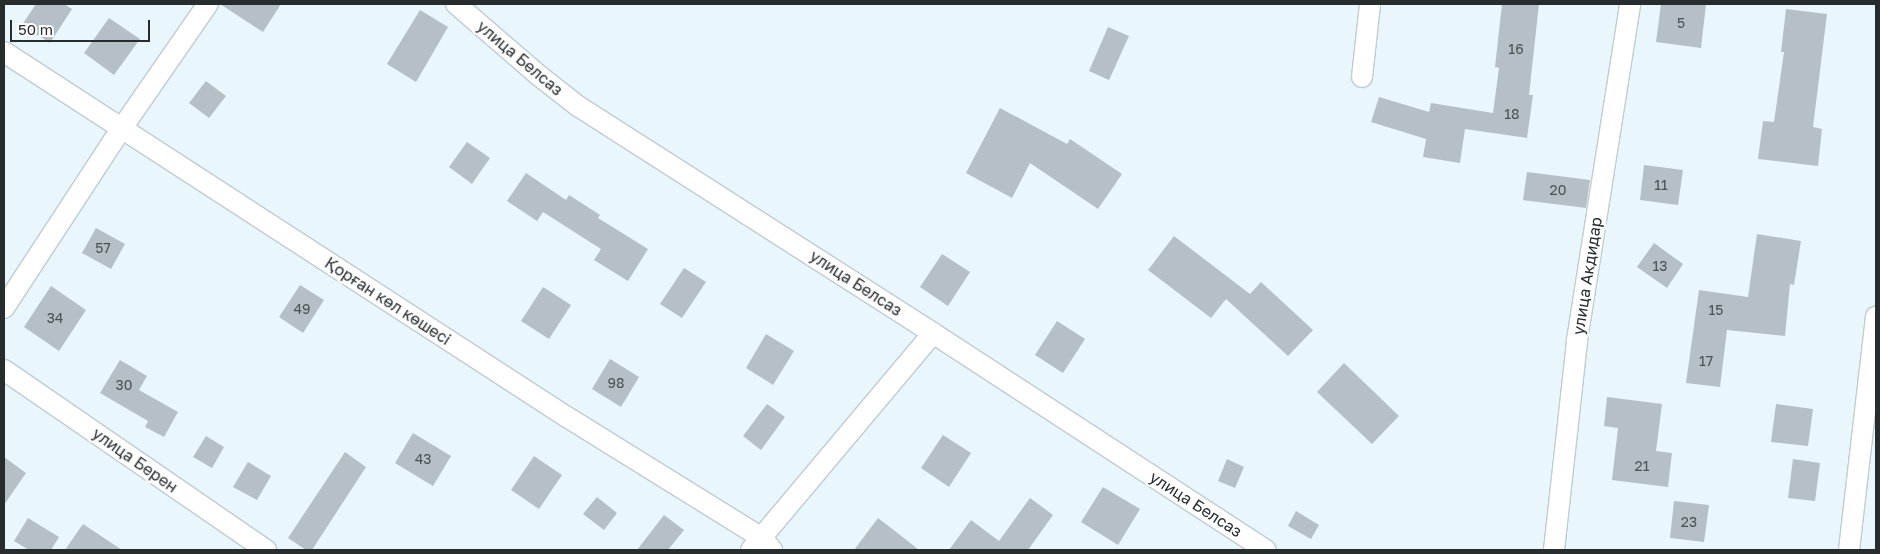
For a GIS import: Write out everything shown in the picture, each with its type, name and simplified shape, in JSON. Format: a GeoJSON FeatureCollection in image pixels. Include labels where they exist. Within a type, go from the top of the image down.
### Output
{"type":"FeatureCollection","features":[{"type":"Feature","properties":{"kind":"street"},"geometry":{"type":"LineString","coordinates":[[4,308],[122,128],[208,4]]}},
{"type":"Feature","properties":{"kind":"street","name":"улица Белсаз"},"geometry":{"type":"LineString","coordinates":[[456,4],[537,74],[578,106],[933,332],[1266,550]]}},
{"type":"Feature","properties":{"kind":"street"},"geometry":{"type":"LineString","coordinates":[[1362,77],[1370,4]]}},
{"type":"Feature","properties":{"kind":"street","name":"улица Акдидар"},"geometry":{"type":"LineString","coordinates":[[1554,550],[1577,340],[1630,4]]}},
{"type":"Feature","properties":{"kind":"street","name":"Қорған көл көшесі"},"geometry":{"type":"LineString","coordinates":[[4,52],[567,417],[762,546],[780,550]]}},
{"type":"Feature","properties":{"kind":"street"},"geometry":{"type":"LineString","coordinates":[[1849,550],[1876,317]]}},
{"type":"Feature","properties":{"kind":"street"},"geometry":{"type":"LineString","coordinates":[[762,546],[933,332]]}},
{"type":"Feature","properties":{"kind":"street","name":"улица Берен"},"geometry":{"type":"LineString","coordinates":[[4,370],[266,550]]}},
{"type":"Feature","properties":{"kind":"building"},"geometry":{"type":"Polygon","coordinates":[[[36,4],[64,4],[72,9],[50,43],[22,25],[36,4]]]}},
{"type":"Feature","properties":{"kind":"building"},"geometry":{"type":"Polygon","coordinates":[[[220,4],[281,4],[263,32],[220,4]]]}},
{"type":"Feature","properties":{"kind":"building"},"geometry":{"type":"Polygon","coordinates":[[[1502,4],[1539,4],[1529,95],[1533,95],[1527,138],[1465,129],[1460,163],[1423,157],[1426,139],[1371,122],[1379,97],[1429,112],[1431,103],[1493,113],[1499,68],[1495,67],[1502,4]]]}},
{"type":"Feature","properties":{"kind":"building"},"geometry":{"type":"Polygon","coordinates":[[[1661,4],[1706,4],[1701,48],[1656,42],[1661,4]]]}},
{"type":"Feature","properties":{"kind":"building"},"geometry":{"type":"Polygon","coordinates":[[[1786,9],[1827,14],[1813,127],[1822,129],[1818,166],[1758,159],[1763,121],[1774,122],[1784,52],[1781,52],[1786,9]]]}},
{"type":"Feature","properties":{"kind":"building"},"geometry":{"type":"Polygon","coordinates":[[[420,10],[448,27],[416,82],[387,64],[420,10]]]}},
{"type":"Feature","properties":{"kind":"building"},"geometry":{"type":"Polygon","coordinates":[[[109,18],[140,39],[114,75],[84,53],[109,18]]]}},
{"type":"Feature","properties":{"kind":"building"},"geometry":{"type":"Polygon","coordinates":[[[1108,27],[1129,36],[1109,80],[1089,71],[1108,27]]]}},
{"type":"Feature","properties":{"kind":"building"},"geometry":{"type":"Polygon","coordinates":[[[206,81],[226,96],[209,118],[189,103],[206,81]]]}},
{"type":"Feature","properties":{"kind":"building"},"geometry":{"type":"Polygon","coordinates":[[[1000,108],[1067,144],[1070,139],[1122,174],[1098,209],[1030,163],[1012,198],[966,173],[1000,108]]]}},
{"type":"Feature","properties":{"kind":"building"},"geometry":{"type":"Polygon","coordinates":[[[467,142],[490,158],[472,184],[449,167],[467,142]]]}},
{"type":"Feature","properties":{"kind":"building"},"geometry":{"type":"Polygon","coordinates":[[[1644,165],[1683,170],[1678,205],[1640,200],[1644,165]]]}},
{"type":"Feature","properties":{"kind":"building"},"geometry":{"type":"Polygon","coordinates":[[[1527,172],[1590,180],[1586,208],[1523,200],[1527,172]]]}},
{"type":"Feature","properties":{"kind":"building"},"geometry":{"type":"Polygon","coordinates":[[[526,173],[566,200],[569,195],[600,215],[598,218],[648,249],[628,281],[594,260],[601,249],[543,212],[537,221],[507,201],[526,173]]]}},
{"type":"Feature","properties":{"kind":"building"},"geometry":{"type":"Polygon","coordinates":[[[96,228],[125,244],[111,269],[82,253],[96,228]]]}},
{"type":"Feature","properties":{"kind":"building"},"geometry":{"type":"Polygon","coordinates":[[[1757,234],[1801,241],[1794,285],[1790,284],[1785,336],[1727,330],[1720,387],[1686,383],[1699,290],[1748,297],[1757,234]]]}},
{"type":"Feature","properties":{"kind":"building"},"geometry":{"type":"Polygon","coordinates":[[[1174,236],[1250,294],[1261,282],[1313,330],[1288,356],[1226,299],[1211,318],[1148,270],[1174,236]]]}},
{"type":"Feature","properties":{"kind":"building"},"geometry":{"type":"Polygon","coordinates":[[[1654,243],[1683,264],[1667,288],[1637,267],[1654,243]]]}},
{"type":"Feature","properties":{"kind":"building"},"geometry":{"type":"Polygon","coordinates":[[[942,254],[970,272],[948,306],[920,287],[942,254]]]}},
{"type":"Feature","properties":{"kind":"building"},"geometry":{"type":"Polygon","coordinates":[[[684,268],[706,282],[682,318],[660,304],[684,268]]]}},
{"type":"Feature","properties":{"kind":"building"},"geometry":{"type":"Polygon","coordinates":[[[300,285],[324,300],[303,333],[279,317],[300,285]]]}},
{"type":"Feature","properties":{"kind":"building"},"geometry":{"type":"Polygon","coordinates":[[[51,286],[86,310],[59,351],[24,327],[51,286]]]}},
{"type":"Feature","properties":{"kind":"building"},"geometry":{"type":"Polygon","coordinates":[[[543,287],[571,305],[549,339],[521,321],[543,287]]]}},
{"type":"Feature","properties":{"kind":"building"},"geometry":{"type":"Polygon","coordinates":[[[1057,321],[1085,339],[1063,373],[1035,355],[1057,321]]]}},
{"type":"Feature","properties":{"kind":"building"},"geometry":{"type":"Polygon","coordinates":[[[766,334],[794,351],[773,385],[746,368],[766,334]]]}},
{"type":"Feature","properties":{"kind":"building"},"geometry":{"type":"Polygon","coordinates":[[[610,359],[639,377],[621,407],[592,389],[610,359]]]}},
{"type":"Feature","properties":{"kind":"building"},"geometry":{"type":"Polygon","coordinates":[[[120,360],[147,376],[139,390],[178,412],[164,437],[145,427],[148,421],[100,393],[120,360]]]}},
{"type":"Feature","properties":{"kind":"building"},"geometry":{"type":"Polygon","coordinates":[[[1344,363],[1399,416],[1372,444],[1317,392],[1344,363]]]}},
{"type":"Feature","properties":{"kind":"building"},"geometry":{"type":"Polygon","coordinates":[[[1607,397],[1662,404],[1656,451],[1672,453],[1668,487],[1612,480],[1618,428],[1604,426],[1607,397]]]}},
{"type":"Feature","properties":{"kind":"building"},"geometry":{"type":"Polygon","coordinates":[[[767,404],[785,417],[761,450],[743,436],[767,404]]]}},
{"type":"Feature","properties":{"kind":"building"},"geometry":{"type":"Polygon","coordinates":[[[1776,404],[1813,409],[1808,446],[1771,442],[1776,404]]]}},
{"type":"Feature","properties":{"kind":"building"},"geometry":{"type":"Polygon","coordinates":[[[413,433],[451,456],[433,486],[395,463],[413,433]]]}},
{"type":"Feature","properties":{"kind":"building"},"geometry":{"type":"Polygon","coordinates":[[[943,435],[971,453],[949,487],[921,468],[943,435]]]}},
{"type":"Feature","properties":{"kind":"building"},"geometry":{"type":"Polygon","coordinates":[[[206,436],[224,447],[212,468],[193,457],[206,436]]]}},
{"type":"Feature","properties":{"kind":"building"},"geometry":{"type":"Polygon","coordinates":[[[345,452],[366,467],[312,550],[306,550],[288,538],[345,452]]]}},
{"type":"Feature","properties":{"kind":"building"},"geometry":{"type":"Polygon","coordinates":[[[534,456],[562,475],[539,509],[511,490],[534,456]]]}},
{"type":"Feature","properties":{"kind":"building"},"geometry":{"type":"Polygon","coordinates":[[[4,457],[26,473],[4,505],[4,457]]]}},
{"type":"Feature","properties":{"kind":"building"},"geometry":{"type":"Polygon","coordinates":[[[1227,459],[1244,467],[1235,488],[1218,481],[1227,459]]]}},
{"type":"Feature","properties":{"kind":"building"},"geometry":{"type":"Polygon","coordinates":[[[1793,459],[1820,463],[1815,501],[1788,498],[1793,459]]]}},
{"type":"Feature","properties":{"kind":"building"},"geometry":{"type":"Polygon","coordinates":[[[248,462],[271,476],[257,500],[233,487],[248,462]]]}},
{"type":"Feature","properties":{"kind":"building"},"geometry":{"type":"Polygon","coordinates":[[[1103,487],[1140,509],[1118,545],[1081,522],[1103,487]]]}},
{"type":"Feature","properties":{"kind":"building"},"geometry":{"type":"Polygon","coordinates":[[[597,497],[617,513],[604,530],[583,514],[597,497]]]}},
{"type":"Feature","properties":{"kind":"building"},"geometry":{"type":"Polygon","coordinates":[[[1030,498],[1053,515],[1028,550],[949,550],[971,520],[999,541],[1030,498]]]}},
{"type":"Feature","properties":{"kind":"building"},"geometry":{"type":"Polygon","coordinates":[[[1674,501],[1709,505],[1704,542],[1670,538],[1674,501]]]}},
{"type":"Feature","properties":{"kind":"building"},"geometry":{"type":"Polygon","coordinates":[[[1296,511],[1319,525],[1311,539],[1288,526],[1296,511]]]}},
{"type":"Feature","properties":{"kind":"building"},"geometry":{"type":"Polygon","coordinates":[[[664,515],[684,530],[668,550],[637,550],[664,515]]]}},
{"type":"Feature","properties":{"kind":"building"},"geometry":{"type":"Polygon","coordinates":[[[28,518],[59,537],[51,550],[29,550],[14,541],[28,518]]]}},
{"type":"Feature","properties":{"kind":"building"},"geometry":{"type":"Polygon","coordinates":[[[878,518],[904,538],[919,550],[854,550],[878,518]]]}},
{"type":"Feature","properties":{"kind":"building"},"geometry":{"type":"Polygon","coordinates":[[[83,524],[122,550],[65,550],[83,524]]]}}]}
